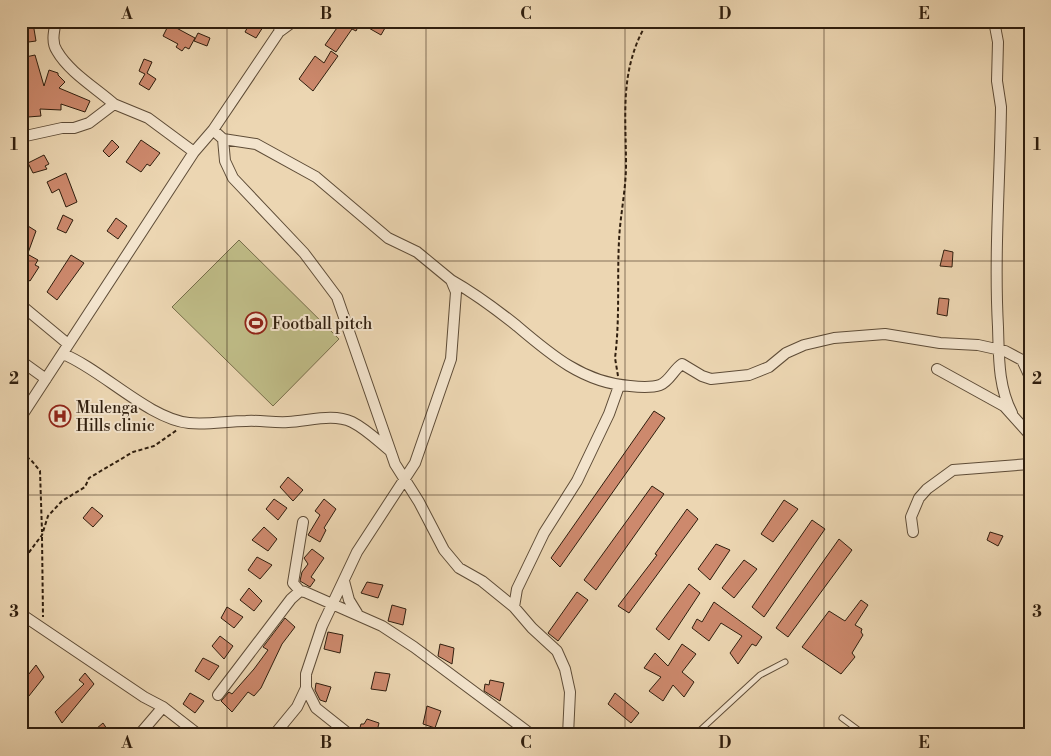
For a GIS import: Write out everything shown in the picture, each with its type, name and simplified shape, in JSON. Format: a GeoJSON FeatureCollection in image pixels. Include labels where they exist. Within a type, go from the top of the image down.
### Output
{"type":"FeatureCollection","features":[{"type":"Feature","properties":{"kind":"street"},"geometry":{"type":"LineString","coordinates":[[56,21],[52,36],[56,50],[71,67],[114,104],[148,118],[194,152]]}},
{"type":"Feature","properties":{"kind":"street"},"geometry":{"type":"LineString","coordinates":[[21,417],[194,152],[213,130],[280,27],[294,21]]}},
{"type":"Feature","properties":{"kind":"street"},"geometry":{"type":"LineString","coordinates":[[994,21],[998,42],[997,81],[1001,107],[996,262],[999,349],[1002,385],[1012,413]]}},
{"type":"Feature","properties":{"kind":"street"},"geometry":{"type":"LineString","coordinates":[[21,137],[62,128],[74,128],[89,123],[114,104]]}},
{"type":"Feature","properties":{"kind":"street"},"geometry":{"type":"LineString","coordinates":[[213,130],[223,139],[256,144],[316,177],[388,238],[417,252],[451,280],[581,374],[604,384],[643,387],[660,385],[666,382],[682,364],[711,379],[750,375],[769,367],[796,348],[819,341],[885,334],[935,343],[978,345],[999,349],[1019,357],[1030,377]]}},
{"type":"Feature","properties":{"kind":"street"},"geometry":{"type":"LineString","coordinates":[[223,139],[225,161],[233,178],[304,253],[337,297],[377,410],[389,451],[453,562],[459,568],[482,581],[514,607],[532,628],[557,651],[562,660],[570,692],[568,735]]}},
{"type":"Feature","properties":{"kind":"street"},"geometry":{"type":"LineString","coordinates":[[274,735],[297,707],[306,688],[306,674],[310,660],[333,603],[369,531],[415,463],[451,359],[456,299],[451,280]]}},
{"type":"Feature","properties":{"kind":"street"},"geometry":{"type":"LineString","coordinates":[[21,305],[68,344]]}},
{"type":"Feature","properties":{"kind":"street"},"geometry":{"type":"LineString","coordinates":[[63,354],[84,364],[106,382],[153,409],[179,421],[190,423],[256,420],[288,422],[338,419],[353,422],[389,451]]}},
{"type":"Feature","properties":{"kind":"street"},"geometry":{"type":"LineString","coordinates":[[21,361],[46,379]]}},
{"type":"Feature","properties":{"kind":"street"},"geometry":{"type":"LineString","coordinates":[[938,368],[997,400],[1012,413],[1030,435]]}},
{"type":"Feature","properties":{"kind":"street"},"geometry":{"type":"LineString","coordinates":[[514,607],[517,589],[544,533],[577,481],[609,414],[619,386]]}},
{"type":"Feature","properties":{"kind":"street"},"geometry":{"type":"LineString","coordinates":[[913,532],[911,517],[919,498],[953,470],[1030,464]]}},
{"type":"Feature","properties":{"kind":"street"},"geometry":{"type":"LineString","coordinates":[[300,592],[293,583],[302,522]]}},
{"type":"Feature","properties":{"kind":"street"},"geometry":{"type":"LineString","coordinates":[[344,580],[348,600],[358,614]]}},
{"type":"Feature","properties":{"kind":"street"},"geometry":{"type":"LineString","coordinates":[[218,695],[291,599],[300,592],[308,592],[382,626],[414,647],[532,735]]}},
{"type":"Feature","properties":{"kind":"street"},"geometry":{"type":"LineString","coordinates":[[21,614],[45,628],[144,697],[163,707],[199,735]]}},
{"type":"Feature","properties":{"kind":"street"},"geometry":{"type":"LineString","coordinates":[[306,688],[316,708],[350,735]]}},
{"type":"Feature","properties":{"kind":"street"},"geometry":{"type":"LineString","coordinates":[[139,735],[163,707]]}},
{"type":"Feature","properties":{"kind":"street"},"geometry":{"type":"LineString","coordinates":[[297,707],[316,708]]}},
{"type":"Feature","properties":{"kind":"lane"},"geometry":{"type":"LineString","coordinates":[[695,735],[760,674],[785,662]]}},
{"type":"Feature","properties":{"kind":"lane"},"geometry":{"type":"LineString","coordinates":[[842,718],[864,735]]}},
{"type":"Feature","properties":{"kind":"path"},"geometry":{"type":"LineString","coordinates":[[619,386],[615,358],[619,240],[626,166],[624,144],[626,82],[633,51],[648,21]]}},
{"type":"Feature","properties":{"kind":"path"},"geometry":{"type":"LineString","coordinates":[[21,563],[42,536],[48,516],[62,501],[86,487],[88,478],[133,452],[154,446],[164,437],[190,423]]}},
{"type":"Feature","properties":{"kind":"path"},"geometry":{"type":"LineString","coordinates":[[21,453],[31,460],[40,471],[42,612],[45,628]]}},
{"type":"Feature","properties":{"kind":"shaded area","name":"Football pitch"},"geometry":{"type":"Polygon","coordinates":[[[239,240],[339,339],[273,406],[172,307],[239,240]]]}},
{"type":"Feature","properties":{"kind":"building"},"geometry":{"type":"Polygon","coordinates":[[[251,21],[263,27],[256,38],[245,32],[251,21]]]}},
{"type":"Feature","properties":{"kind":"building"},"geometry":{"type":"Polygon","coordinates":[[[341,21],[389,21],[381,35],[360,23],[356,31],[352,29],[336,52],[325,45],[339,25],[343,28],[346,25],[341,21]]]}},
{"type":"Feature","properties":{"kind":"building"},"geometry":{"type":"Polygon","coordinates":[[[33,23],[36,41],[21,43],[21,25],[33,23]]]}},
{"type":"Feature","properties":{"kind":"building"},"geometry":{"type":"Polygon","coordinates":[[[169,24],[195,38],[189,49],[185,47],[182,51],[176,47],[178,44],[163,36],[169,24]]]}},
{"type":"Feature","properties":{"kind":"building"},"geometry":{"type":"Polygon","coordinates":[[[198,33],[210,38],[207,46],[194,41],[198,33]]]}},
{"type":"Feature","properties":{"kind":"building"},"geometry":{"type":"Polygon","coordinates":[[[331,51],[338,56],[313,91],[299,79],[315,56],[324,63],[331,51]]]}},
{"type":"Feature","properties":{"kind":"building"},"geometry":{"type":"Polygon","coordinates":[[[35,55],[44,86],[49,70],[58,73],[65,82],[59,88],[90,101],[85,112],[61,104],[61,110],[40,109],[41,116],[28,117],[26,82],[21,84],[21,58],[35,55]]]}},
{"type":"Feature","properties":{"kind":"building"},"geometry":{"type":"Polygon","coordinates":[[[144,59],[152,62],[147,73],[156,79],[149,90],[139,84],[145,74],[139,71],[144,59]]]}},
{"type":"Feature","properties":{"kind":"building"},"geometry":{"type":"Polygon","coordinates":[[[112,140],[119,147],[109,157],[103,151],[112,140]]]}},
{"type":"Feature","properties":{"kind":"building"},"geometry":{"type":"Polygon","coordinates":[[[141,140],[160,153],[150,166],[147,164],[141,172],[126,162],[141,140]]]}},
{"type":"Feature","properties":{"kind":"building"},"geometry":{"type":"Polygon","coordinates":[[[44,155],[49,164],[45,166],[47,169],[33,173],[28,163],[44,155]]]}},
{"type":"Feature","properties":{"kind":"building"},"geometry":{"type":"Polygon","coordinates":[[[66,173],[77,202],[66,207],[59,189],[52,193],[47,182],[66,173]]]}},
{"type":"Feature","properties":{"kind":"building"},"geometry":{"type":"Polygon","coordinates":[[[63,215],[73,220],[66,233],[57,229],[63,215]]]}},
{"type":"Feature","properties":{"kind":"building"},"geometry":{"type":"Polygon","coordinates":[[[116,218],[127,226],[118,239],[107,231],[116,218]]]}},
{"type":"Feature","properties":{"kind":"building"},"geometry":{"type":"Polygon","coordinates":[[[28,226],[36,231],[28,253],[21,251],[21,239],[28,226]]]}},
{"type":"Feature","properties":{"kind":"building"},"geometry":{"type":"Polygon","coordinates":[[[944,250],[953,252],[952,267],[940,266],[944,250]]]}},
{"type":"Feature","properties":{"kind":"building"},"geometry":{"type":"Polygon","coordinates":[[[29,255],[38,260],[35,265],[39,267],[30,281],[21,276],[21,269],[29,255]]]}},
{"type":"Feature","properties":{"kind":"building"},"geometry":{"type":"Polygon","coordinates":[[[71,255],[84,263],[57,300],[47,292],[71,255]]]}},
{"type":"Feature","properties":{"kind":"building"},"geometry":{"type":"Polygon","coordinates":[[[939,298],[949,299],[947,316],[937,314],[939,298]]]}},
{"type":"Feature","properties":{"kind":"building"},"geometry":{"type":"Polygon","coordinates":[[[654,411],[665,418],[560,567],[551,558],[654,411]]]}},
{"type":"Feature","properties":{"kind":"building"},"geometry":{"type":"Polygon","coordinates":[[[288,477],[303,490],[293,501],[280,487],[288,477]]]}},
{"type":"Feature","properties":{"kind":"building"},"geometry":{"type":"Polygon","coordinates":[[[652,486],[664,494],[596,590],[584,580],[652,486]]]}},
{"type":"Feature","properties":{"kind":"building"},"geometry":{"type":"Polygon","coordinates":[[[274,499],[287,508],[278,520],[266,509],[274,499]]]}},
{"type":"Feature","properties":{"kind":"building"},"geometry":{"type":"Polygon","coordinates":[[[324,499],[336,509],[324,528],[326,530],[320,542],[308,535],[320,515],[315,511],[324,499]]]}},
{"type":"Feature","properties":{"kind":"building"},"geometry":{"type":"Polygon","coordinates":[[[784,500],[798,509],[773,542],[761,534],[784,500]]]}},
{"type":"Feature","properties":{"kind":"building"},"geometry":{"type":"Polygon","coordinates":[[[92,507],[103,516],[93,527],[83,518],[92,507]]]}},
{"type":"Feature","properties":{"kind":"building"},"geometry":{"type":"Polygon","coordinates":[[[687,509],[698,519],[629,613],[618,606],[657,555],[655,554],[687,509]]]}},
{"type":"Feature","properties":{"kind":"building"},"geometry":{"type":"Polygon","coordinates":[[[812,520],[825,529],[764,617],[752,607],[812,520]]]}},
{"type":"Feature","properties":{"kind":"building"},"geometry":{"type":"Polygon","coordinates":[[[264,527],[277,539],[268,551],[252,540],[264,527]]]}},
{"type":"Feature","properties":{"kind":"building"},"geometry":{"type":"Polygon","coordinates":[[[990,532],[1003,536],[998,546],[987,540],[990,532]]]}},
{"type":"Feature","properties":{"kind":"building"},"geometry":{"type":"Polygon","coordinates":[[[839,539],[852,550],[788,637],[776,628],[839,539]]]}},
{"type":"Feature","properties":{"kind":"building"},"geometry":{"type":"Polygon","coordinates":[[[716,544],[730,550],[710,580],[698,569],[716,544]]]}},
{"type":"Feature","properties":{"kind":"building"},"geometry":{"type":"Polygon","coordinates":[[[312,549],[324,558],[311,577],[315,580],[310,587],[300,581],[302,572],[308,564],[304,558],[312,549]]]}},
{"type":"Feature","properties":{"kind":"building"},"geometry":{"type":"Polygon","coordinates":[[[257,557],[272,565],[260,579],[248,570],[257,557]]]}},
{"type":"Feature","properties":{"kind":"building"},"geometry":{"type":"Polygon","coordinates":[[[744,560],[757,569],[734,598],[722,588],[744,560]]]}},
{"type":"Feature","properties":{"kind":"building"},"geometry":{"type":"Polygon","coordinates":[[[367,582],[383,585],[378,598],[361,593],[367,582]]]}},
{"type":"Feature","properties":{"kind":"building"},"geometry":{"type":"Polygon","coordinates":[[[689,584],[700,593],[669,640],[656,629],[689,584]]]}},
{"type":"Feature","properties":{"kind":"building"},"geometry":{"type":"Polygon","coordinates":[[[249,588],[262,601],[254,611],[240,600],[249,588]]]}},
{"type":"Feature","properties":{"kind":"building"},"geometry":{"type":"Polygon","coordinates":[[[577,592],[588,600],[558,641],[548,633],[577,592]]]}},
{"type":"Feature","properties":{"kind":"building"},"geometry":{"type":"Polygon","coordinates":[[[861,600],[868,605],[855,625],[862,629],[863,635],[852,653],[855,657],[841,674],[802,647],[829,611],[845,621],[861,600]]]}},
{"type":"Feature","properties":{"kind":"building"},"geometry":{"type":"Polygon","coordinates":[[[714,602],[762,637],[756,646],[752,644],[738,664],[730,653],[742,636],[721,623],[709,641],[692,628],[697,619],[702,622],[714,602]]]}},
{"type":"Feature","properties":{"kind":"building"},"geometry":{"type":"Polygon","coordinates":[[[392,605],[406,609],[403,625],[388,621],[392,605]]]}},
{"type":"Feature","properties":{"kind":"building"},"geometry":{"type":"Polygon","coordinates":[[[227,607],[243,617],[234,628],[221,618],[227,607]]]}},
{"type":"Feature","properties":{"kind":"building"},"geometry":{"type":"Polygon","coordinates":[[[285,618],[295,627],[282,644],[261,688],[254,696],[248,692],[232,712],[221,701],[229,692],[232,694],[254,669],[268,650],[263,647],[285,618]]]}},
{"type":"Feature","properties":{"kind":"building"},"geometry":{"type":"Polygon","coordinates":[[[328,632],[343,635],[340,653],[324,649],[328,632]]]}},
{"type":"Feature","properties":{"kind":"building"},"geometry":{"type":"Polygon","coordinates":[[[220,636],[233,646],[224,659],[212,646],[220,636]]]}},
{"type":"Feature","properties":{"kind":"building"},"geometry":{"type":"Polygon","coordinates":[[[440,644],[454,648],[452,664],[438,656],[440,644]]]}},
{"type":"Feature","properties":{"kind":"building"},"geometry":{"type":"Polygon","coordinates":[[[682,644],[696,654],[682,672],[694,682],[684,697],[673,685],[663,701],[649,691],[661,677],[644,668],[655,653],[668,666],[682,644]]]}},
{"type":"Feature","properties":{"kind":"building"},"geometry":{"type":"Polygon","coordinates":[[[203,658],[219,666],[209,680],[195,671],[203,658]]]}},
{"type":"Feature","properties":{"kind":"building"},"geometry":{"type":"Polygon","coordinates":[[[36,665],[44,677],[21,706],[21,684],[36,665]]]}},
{"type":"Feature","properties":{"kind":"building"},"geometry":{"type":"Polygon","coordinates":[[[375,672],[390,674],[386,691],[371,689],[375,672]]]}},
{"type":"Feature","properties":{"kind":"building"},"geometry":{"type":"Polygon","coordinates":[[[85,673],[94,684],[62,723],[55,712],[84,684],[79,680],[85,673]]]}},
{"type":"Feature","properties":{"kind":"building"},"geometry":{"type":"Polygon","coordinates":[[[490,680],[504,683],[500,701],[484,691],[485,684],[489,685],[490,680]]]}},
{"type":"Feature","properties":{"kind":"building"},"geometry":{"type":"Polygon","coordinates":[[[316,683],[331,687],[326,702],[320,700],[315,690],[316,683]]]}},
{"type":"Feature","properties":{"kind":"building"},"geometry":{"type":"Polygon","coordinates":[[[190,693],[204,701],[195,713],[183,704],[190,693]]]}},
{"type":"Feature","properties":{"kind":"building"},"geometry":{"type":"Polygon","coordinates":[[[615,693],[639,713],[631,723],[608,704],[615,693]]]}},
{"type":"Feature","properties":{"kind":"building"},"geometry":{"type":"Polygon","coordinates":[[[427,706],[441,711],[435,728],[423,724],[427,706]]]}},
{"type":"Feature","properties":{"kind":"building"},"geometry":{"type":"Polygon","coordinates":[[[367,719],[379,723],[376,735],[358,735],[361,724],[364,724],[367,719]]]}},
{"type":"Feature","properties":{"kind":"building"},"geometry":{"type":"Polygon","coordinates":[[[103,723],[111,735],[89,735],[103,723]]]}},
{"type":"Feature","properties":{"kind":"place","name":"Football pitch"},"geometry":{"type":"Point","coordinates":[256,323]}},
{"type":"Feature","properties":{"kind":"place","name":"Mulenga Hills clinic"},"geometry":{"type":"Point","coordinates":[60,416]}}]}
